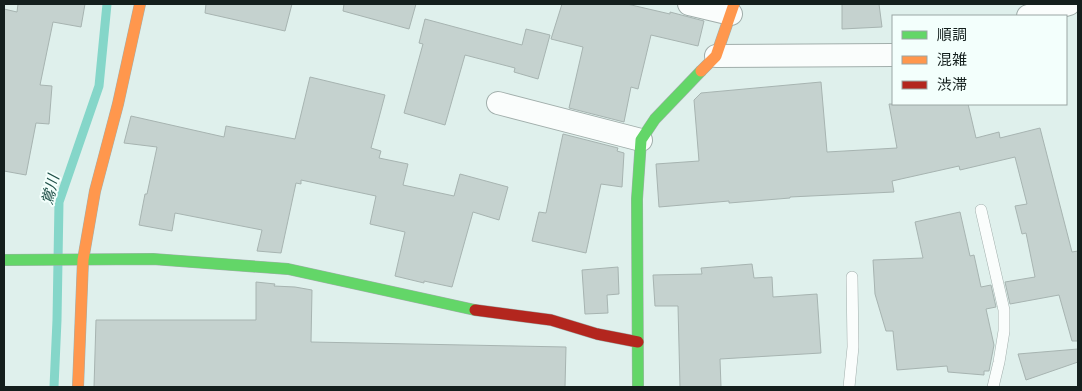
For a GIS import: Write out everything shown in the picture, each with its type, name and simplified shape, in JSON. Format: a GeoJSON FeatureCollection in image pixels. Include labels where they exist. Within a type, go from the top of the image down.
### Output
{"type":"FeatureCollection","features":[{"type":"Feature","properties":{"kind":"street"},"geometry":{"type":"LineString","coordinates":[[78,387],[80,260],[140,4]]}},
{"type":"Feature","properties":{"kind":"street"},"geometry":{"type":"LineString","coordinates":[[638,387],[637,199],[641,140],[655,119],[716,56],[733,9],[689,4]]}},
{"type":"Feature","properties":{"kind":"street"},"geometry":{"type":"LineString","coordinates":[[1031,15],[1069,4]]}},
{"type":"Feature","properties":{"kind":"street"},"geometry":{"type":"LineString","coordinates":[[716,56],[892,55]]}},
{"type":"Feature","properties":{"kind":"street"},"geometry":{"type":"LineString","coordinates":[[498,103],[641,140]]}},
{"type":"Feature","properties":{"kind":"street"},"geometry":{"type":"LineString","coordinates":[[4,260],[153,259],[288,269],[471,309],[551,320],[597,334],[638,342]]}},
{"type":"Feature","properties":{"kind":"lane"},"geometry":{"type":"LineString","coordinates":[[980,210],[1004,310],[1004,331],[993,387]]}},
{"type":"Feature","properties":{"kind":"lane"},"geometry":{"type":"LineString","coordinates":[[849,387],[853,347],[852,277]]}},
{"type":"Feature","properties":{"kind":"building"},"geometry":{"type":"Polygon","coordinates":[[[18,4],[85,4],[81,27],[53,22],[40,85],[52,86],[49,124],[36,123],[26,175],[4,171],[4,9],[17,12],[18,4]]]}},
{"type":"Feature","properties":{"kind":"building"},"geometry":{"type":"Polygon","coordinates":[[[206,4],[292,4],[285,31],[205,13],[206,4]]]}},
{"type":"Feature","properties":{"kind":"building"},"geometry":{"type":"Polygon","coordinates":[[[344,4],[416,4],[409,29],[343,11],[344,4]]]}},
{"type":"Feature","properties":{"kind":"building"},"geometry":{"type":"Polygon","coordinates":[[[562,4],[627,4],[704,21],[698,46],[651,35],[638,89],[631,87],[624,122],[569,108],[583,47],[551,39],[562,4]]]}},
{"type":"Feature","properties":{"kind":"building"},"geometry":{"type":"Polygon","coordinates":[[[842,4],[879,4],[882,27],[842,29],[842,4]]]}},
{"type":"Feature","properties":{"kind":"building"},"geometry":{"type":"Polygon","coordinates":[[[425,19],[522,45],[526,29],[550,35],[538,79],[514,72],[515,68],[465,55],[445,125],[404,113],[423,44],[419,43],[425,19]]]}},
{"type":"Feature","properties":{"kind":"building"},"geometry":{"type":"Polygon","coordinates":[[[310,77],[385,95],[371,148],[381,151],[379,158],[408,164],[403,185],[454,196],[460,174],[508,187],[499,220],[473,212],[452,287],[395,276],[405,232],[370,224],[376,196],[301,180],[301,184],[296,183],[281,253],[257,251],[262,230],[175,213],[172,231],[139,225],[157,147],[124,143],[131,116],[224,137],[226,126],[295,139],[310,77]]]}},
{"type":"Feature","properties":{"kind":"building"},"geometry":{"type":"Polygon","coordinates":[[[821,82],[827,152],[897,148],[889,104],[968,105],[976,138],[999,132],[1000,138],[1040,128],[1072,252],[1078,251],[1078,341],[1072,341],[1059,295],[1010,304],[1005,282],[1035,277],[1026,233],[1022,234],[1015,206],[1027,204],[1015,157],[960,170],[959,166],[892,181],[894,192],[790,197],[659,207],[656,164],[699,161],[694,100],[701,93],[821,82]]]}},
{"type":"Feature","properties":{"kind":"building"},"geometry":{"type":"Polygon","coordinates":[[[563,134],[618,148],[617,151],[624,153],[622,187],[601,184],[586,253],[532,241],[539,212],[546,213],[563,134]]]}},
{"type":"Feature","properties":{"kind":"building"},"geometry":{"type":"Polygon","coordinates":[[[960,212],[970,256],[974,255],[981,287],[991,285],[996,307],[986,309],[994,345],[989,371],[984,371],[984,375],[948,372],[947,366],[897,370],[893,331],[886,331],[875,294],[873,260],[923,258],[915,222],[960,212]]]}},
{"type":"Feature","properties":{"kind":"building"},"geometry":{"type":"Polygon","coordinates":[[[752,264],[754,278],[772,277],[773,297],[817,294],[821,353],[720,359],[721,387],[680,387],[678,306],[655,306],[653,275],[702,274],[701,268],[752,264]]]}},
{"type":"Feature","properties":{"kind":"building"},"geometry":{"type":"Polygon","coordinates":[[[618,267],[619,294],[607,295],[608,313],[585,314],[582,270],[618,267]]]}},
{"type":"Feature","properties":{"kind":"building"},"geometry":{"type":"Polygon","coordinates":[[[256,282],[312,290],[311,342],[566,347],[565,387],[94,387],[96,320],[256,320],[256,282]]]}},
{"type":"Feature","properties":{"kind":"building"},"geometry":{"type":"Polygon","coordinates":[[[1078,349],[1078,362],[1026,380],[1018,354],[1078,349]]]}},
{"type":"Feature","properties":{"kind":"waterway","name":"鴬川"},"geometry":{"type":"LineString","coordinates":[[54,387],[59,202],[99,86],[107,4]]}},
{"type":"Feature","properties":{"kind":"traffic: fast"},"geometry":{"type":"LineString","coordinates":[[638,387],[637,199],[641,140],[655,119],[701,71]]}},
{"type":"Feature","properties":{"kind":"traffic: fast"},"geometry":{"type":"LineString","coordinates":[[4,260],[153,259],[288,269],[475,310]]}},
{"type":"Feature","properties":{"kind":"traffic: slow"},"geometry":{"type":"LineString","coordinates":[[78,387],[83,260],[95,191],[118,104],[140,4]]}},
{"type":"Feature","properties":{"kind":"traffic: slow"},"geometry":{"type":"LineString","coordinates":[[701,71],[716,56],[734,4]]}},
{"type":"Feature","properties":{"kind":"traffic: jam"},"geometry":{"type":"LineString","coordinates":[[475,310],[551,320],[597,334],[638,342]]}}]}
